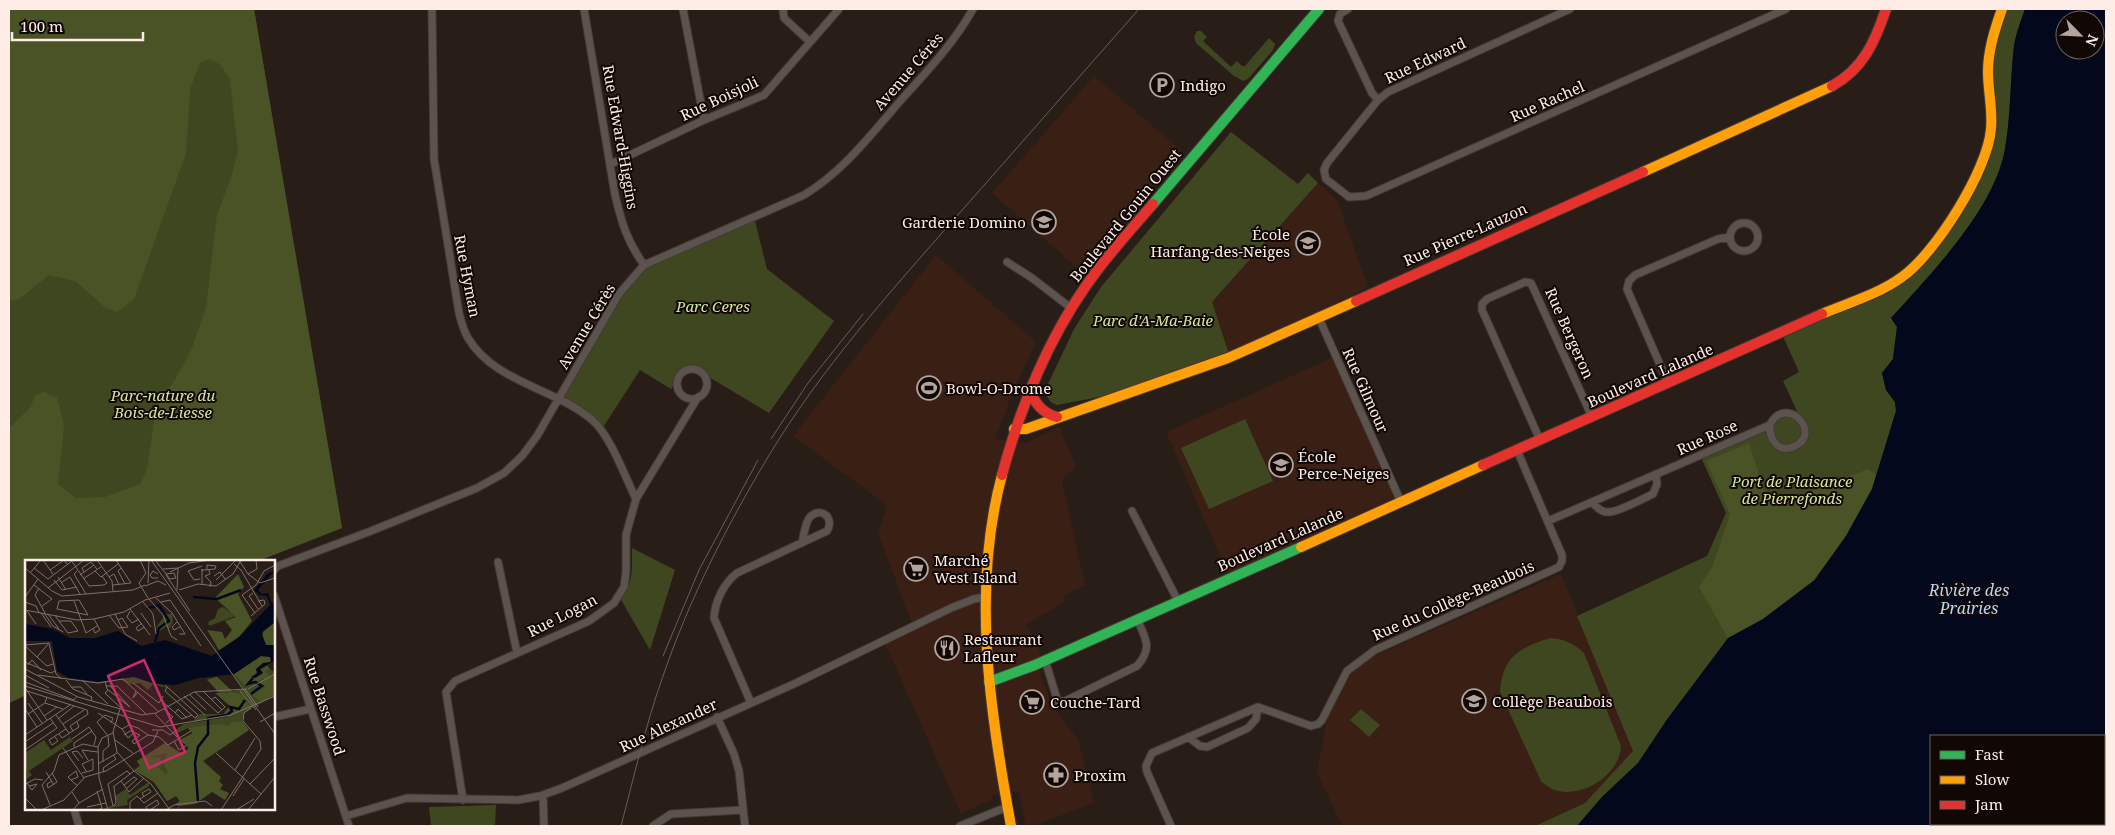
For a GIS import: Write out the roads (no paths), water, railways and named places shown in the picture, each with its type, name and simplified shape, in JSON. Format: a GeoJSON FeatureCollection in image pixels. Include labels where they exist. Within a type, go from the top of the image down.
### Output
{"type":"FeatureCollection","features":[{"type":"Feature","properties":{"kind":"street","name":"Rue Hyman"},"geometry":{"type":"LineString","coordinates":[[432,9],[434,159],[458,313],[467,337],[482,355],[499,368],[591,418],[602,429],[636,499]]}},
{"type":"Feature","properties":{"kind":"street","name":"Rue Edward-Higgins"},"geometry":{"type":"LineString","coordinates":[[584,9],[615,195],[622,225],[630,245],[644,265]]}},
{"type":"Feature","properties":{"kind":"street"},"geometry":{"type":"LineString","coordinates":[[683,9],[704,120]]}},
{"type":"Feature","properties":{"kind":"street"},"geometry":{"type":"LineString","coordinates":[[783,9],[784,18],[810,42]]}},
{"type":"Feature","properties":{"kind":"street","name":"Rue Boisjoli"},"geometry":{"type":"LineString","coordinates":[[611,164],[704,120],[764,95],[839,9]]}},
{"type":"Feature","properties":{"kind":"street","name":"Avenue Cérès"},"geometry":{"type":"LineString","coordinates":[[275,569],[278,566],[477,488],[504,473],[522,456],[559,400],[619,294],[644,265],[804,195],[826,182],[866,141],[940,57],[960,32],[973,9]]}},
{"type":"Feature","properties":{"kind":"street","name":"Boulevard Gouin Ouest"},"geometry":{"type":"LineString","coordinates":[[1011,826],[996,743],[989,682],[985,597],[992,521],[1002,472],[1014,429],[1045,355],[1071,308],[1115,248],[1319,9]]}},
{"type":"Feature","properties":{"kind":"street"},"geometry":{"type":"LineString","coordinates":[[1348,9],[1340,14],[1338,21],[1372,93],[1378,100]]}},
{"type":"Feature","properties":{"kind":"street","name":"Rue Edward"},"geometry":{"type":"LineString","coordinates":[[1324,174],[1325,167],[1330,159],[1378,100],[1401,85],[1570,9]]}},
{"type":"Feature","properties":{"kind":"street","name":"Rue Rachel"},"geometry":{"type":"LineString","coordinates":[[1324,174],[1330,183],[1344,194],[1354,198],[1366,196],[1786,9]]}},
{"type":"Feature","properties":{"kind":"street","name":"Rue Pierre-Lauzon"},"geometry":{"type":"LineString","coordinates":[[1014,429],[1026,429],[1125,392],[1182,376],[1228,358],[1839,83],[1858,68],[1870,53],[1886,9]]}},
{"type":"Feature","properties":{"kind":"street","name":"Boulevard Lalande"},"geometry":{"type":"LineString","coordinates":[[989,682],[1004,678],[1401,502],[1886,286],[1906,274],[1933,244],[1960,203],[1984,159],[1990,134],[1992,108],[1989,57],[2002,9]]}},
{"type":"Feature","properties":{"kind":"street"},"geometry":{"type":"LineString","coordinates":[[1747,223],[1755,228],[1759,237],[1756,246],[1744,251],[1733,246],[1730,237],[1733,228],[1747,223]]}},
{"type":"Feature","properties":{"kind":"street"},"geometry":{"type":"LineString","coordinates":[[1668,383],[1627,289],[1628,281],[1643,271],[1718,239],[1730,237]]}},
{"type":"Feature","properties":{"kind":"street"},"geometry":{"type":"LineString","coordinates":[[1007,262],[1032,278],[1071,308]]}},
{"type":"Feature","properties":{"kind":"street","name":"Rue Bergeron"},"geometry":{"type":"LineString","coordinates":[[1540,440],[1482,310],[1482,304],[1487,299],[1525,282],[1531,283],[1592,417]]}},
{"type":"Feature","properties":{"kind":"street","name":"Rue Gilmour"},"geometry":{"type":"LineString","coordinates":[[1318,316],[1401,502]]}},
{"type":"Feature","properties":{"kind":"street","name":"Rue Logan"},"geometry":{"type":"LineString","coordinates":[[463,800],[446,692],[455,681],[589,621],[614,603],[624,587],[626,535],[636,499],[698,397],[705,391],[706,381],[702,372],[688,369],[680,375],[677,384],[678,389],[680,393],[688,398],[698,397]]}},
{"type":"Feature","properties":{"kind":"street"},"geometry":{"type":"LineString","coordinates":[[1029,390],[1040,410],[1045,414],[1056,417]]}},
{"type":"Feature","properties":{"kind":"street","name":"Rue Rose"},"geometry":{"type":"LineString","coordinates":[[1548,521],[1770,425],[1773,420],[1786,414],[1793,414],[1802,422],[1804,428],[1803,439],[1800,443],[1789,448],[1778,446],[1771,437],[1770,425]]}},
{"type":"Feature","properties":{"kind":"street"},"geometry":{"type":"LineString","coordinates":[[1517,450],[1548,521]]}},
{"type":"Feature","properties":{"kind":"street"},"geometry":{"type":"LineString","coordinates":[[1592,502],[1598,509],[1608,512],[1636,502],[1654,494],[1657,484],[1656,474]]}},
{"type":"Feature","properties":{"kind":"street"},"geometry":{"type":"LineString","coordinates":[[1132,511],[1178,601]]}},
{"type":"Feature","properties":{"kind":"street"},"geometry":{"type":"LineString","coordinates":[[751,703],[714,618],[714,607],[728,580],[737,573],[828,532],[830,520],[826,515],[821,513],[814,514],[809,518],[802,543]]}},
{"type":"Feature","properties":{"kind":"street","name":"Rue du Collège-Beaubois"},"geometry":{"type":"LineString","coordinates":[[1258,707],[1311,726],[1318,724],[1322,720],[1347,671],[1375,650],[1559,567],[1562,555],[1548,521]]}},
{"type":"Feature","properties":{"kind":"street"},"geometry":{"type":"LineString","coordinates":[[498,562],[517,653]]}},
{"type":"Feature","properties":{"kind":"street","name":"Rue Alexander"},"geometry":{"type":"LineString","coordinates":[[346,816],[407,798],[518,800],[543,795],[796,683],[952,608],[985,597]]}},
{"type":"Feature","properties":{"kind":"street","name":"Rue Basswood"},"geometry":{"type":"LineString","coordinates":[[275,598],[349,826]]}},
{"type":"Feature","properties":{"kind":"street"},"geometry":{"type":"LineString","coordinates":[[1045,660],[1056,690],[1056,698],[1058,702],[1065,701],[1137,666],[1145,657],[1146,641],[1137,619]]}},
{"type":"Feature","properties":{"kind":"street"},"geometry":{"type":"LineString","coordinates":[[1188,737],[1200,746],[1207,747],[1248,728],[1256,718],[1258,707]]}},
{"type":"Feature","properties":{"kind":"street"},"geometry":{"type":"LineString","coordinates":[[1171,826],[1147,772],[1146,766],[1152,753],[1258,707]]}},
{"type":"Feature","properties":{"kind":"street"},"geometry":{"type":"LineString","coordinates":[[275,717],[310,709]]}},
{"type":"Feature","properties":{"kind":"street"},"geometry":{"type":"LineString","coordinates":[[717,717],[740,771],[745,826]]}},
{"type":"Feature","properties":{"kind":"street"},"geometry":{"type":"LineString","coordinates":[[543,795],[544,826]]}},
{"type":"Feature","properties":{"kind":"street"},"geometry":{"type":"LineString","coordinates":[[960,826],[1007,807]]}},
{"type":"Feature","properties":{"kind":"street"},"geometry":{"type":"LineString","coordinates":[[74,810],[79,826]]}},
{"type":"Feature","properties":{"kind":"street"},"geometry":{"type":"LineString","coordinates":[[653,826],[671,814],[743,810]]}},
{"type":"Feature","properties":{"kind":"water","name":"Rivière des Prairies"},"geometry":{"type":"Polygon","coordinates":[[[2025,9],[2106,9],[2106,826],[1577,826],[1602,797],[1638,763],[1668,718],[1728,638],[1763,619],[1815,580],[1846,536],[1872,489],[1896,411],[1895,402],[1886,390],[1882,373],[1893,359],[1897,327],[1891,318],[1942,261],[1975,217],[1989,194],[1999,171],[2005,149],[2014,46],[2025,9]]]}},
{"type":"Feature","properties":{"kind":"tram line"},"geometry":{"type":"LineString","coordinates":[[621,826],[650,715],[672,650],[709,565],[737,510],[768,457],[810,393],[881,303],[1139,9]]}},
{"type":"Feature","properties":{"kind":"tram line"},"geometry":{"type":"LineString","coordinates":[[771,439],[808,383],[863,314]]}},
{"type":"Feature","properties":{"kind":"tram line"},"geometry":{"type":"LineString","coordinates":[[663,656],[699,570],[758,460]]}},
{"type":"Feature","properties":{"kind":"place","name":"Indigo"},"geometry":{"type":"Point","coordinates":[1162,85]}},
{"type":"Feature","properties":{"kind":"place","name":"Garderie Domino"},"geometry":{"type":"Point","coordinates":[1044,222]}},
{"type":"Feature","properties":{"kind":"place","name":"École Harfang-des-Neiges"},"geometry":{"type":"Point","coordinates":[1308,243]}},
{"type":"Feature","properties":{"kind":"place","name":"Bowl-O-Drome"},"geometry":{"type":"Point","coordinates":[929,388]}},
{"type":"Feature","properties":{"kind":"place","name":"École Perce-Neiges"},"geometry":{"type":"Point","coordinates":[1281,465]}},
{"type":"Feature","properties":{"kind":"place","name":"Marché West Island"},"geometry":{"type":"Point","coordinates":[916,569]}},
{"type":"Feature","properties":{"kind":"place","name":"Restaurant Lafleur"},"geometry":{"type":"Point","coordinates":[947,648]}},
{"type":"Feature","properties":{"kind":"place","name":"Collège Beaubois"},"geometry":{"type":"Point","coordinates":[1474,701]}},
{"type":"Feature","properties":{"kind":"place","name":"Couche-Tard"},"geometry":{"type":"Point","coordinates":[1032,702]}},
{"type":"Feature","properties":{"kind":"place","name":"Proxim"},"geometry":{"type":"Point","coordinates":[1056,775]}},
{"type":"Feature","properties":{"kind":"park label","name":"Parc Ceres"},"geometry":{"type":"Point","coordinates":[713,306]}},
{"type":"Feature","properties":{"kind":"park label","name":"Parc d'A-Ma-Baie"},"geometry":{"type":"Point","coordinates":[1153,320]}},
{"type":"Feature","properties":{"kind":"park label","name":"Parc-nature du Bois-de-Liesse"},"geometry":{"type":"Point","coordinates":[163,404]}},
{"type":"Feature","properties":{"kind":"park label","name":"Port de Plaisance de Pierrefonds"},"geometry":{"type":"Point","coordinates":[1792,490]}}]}
